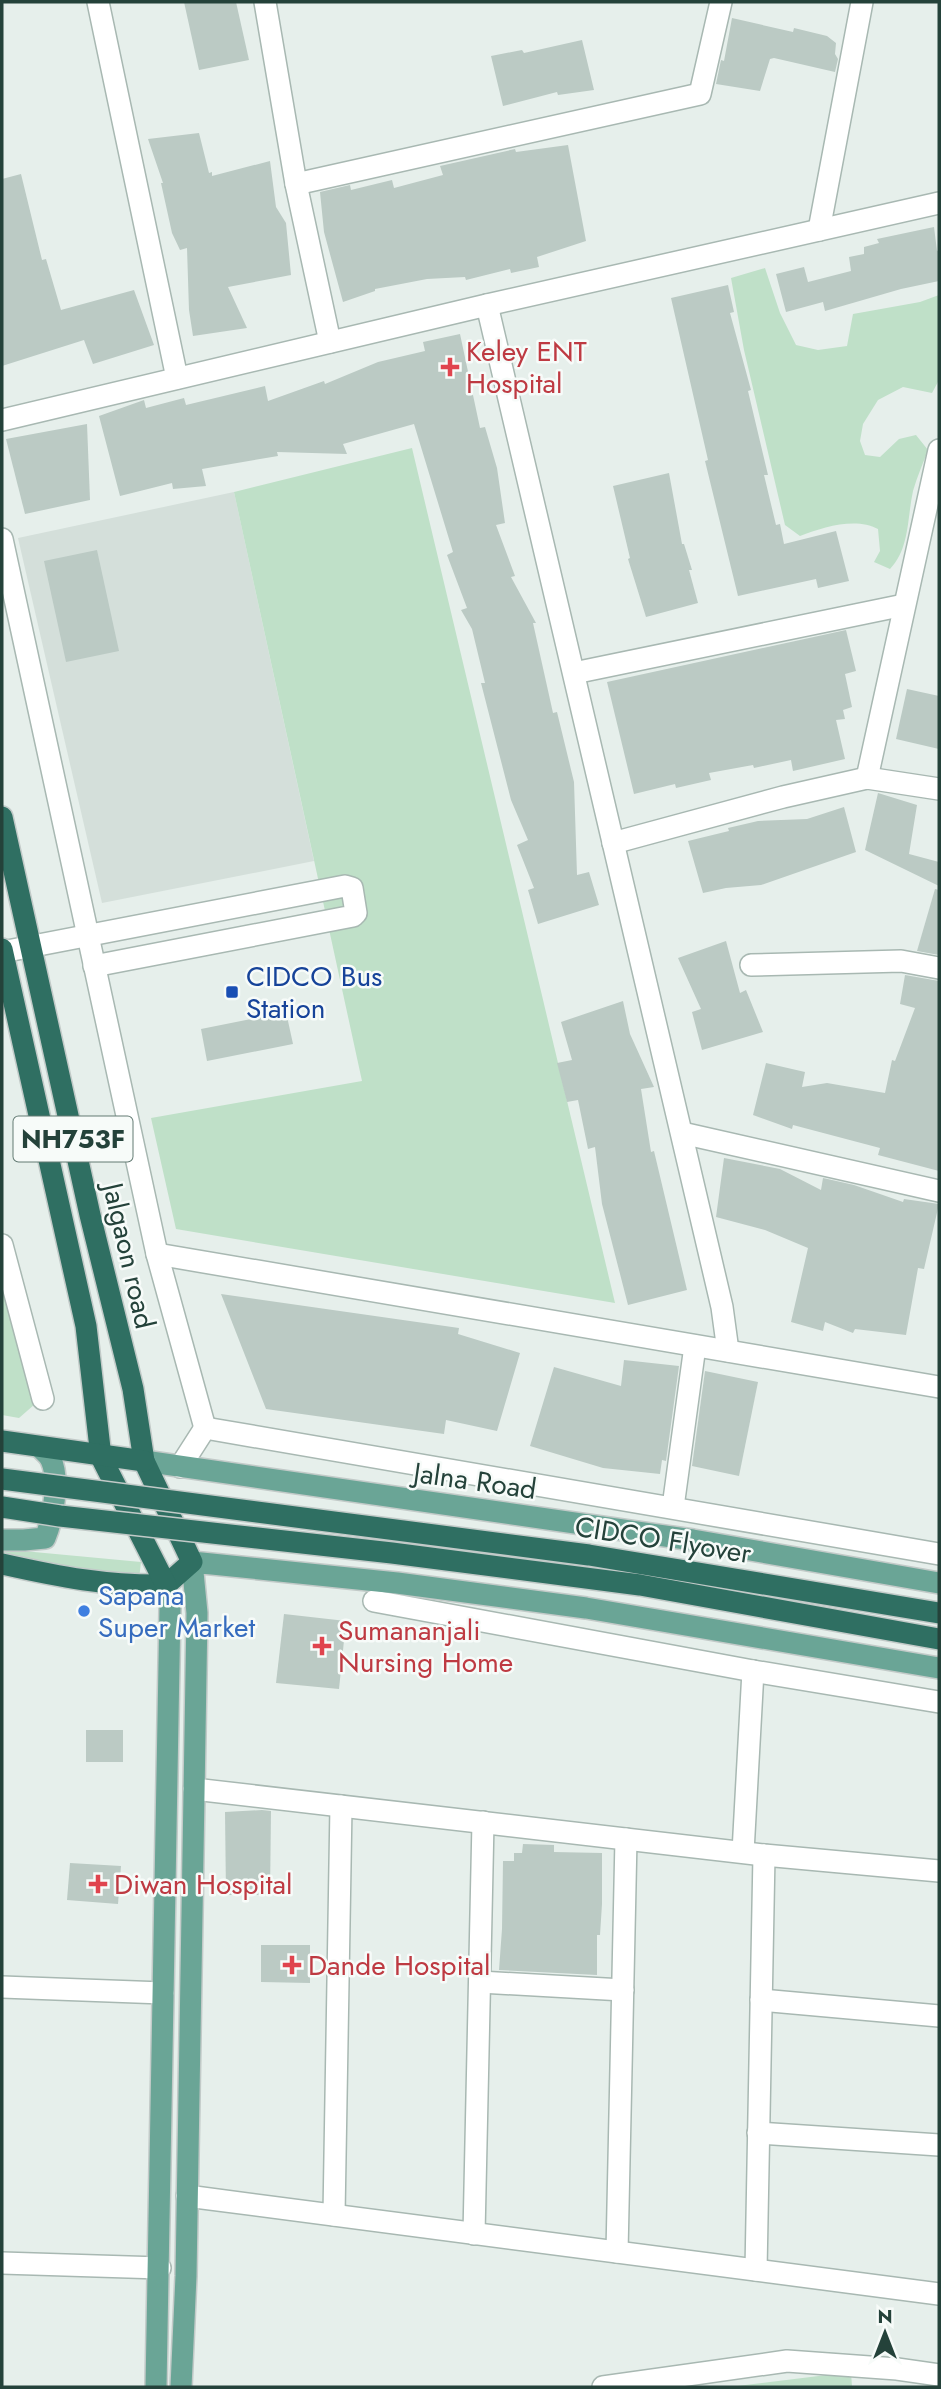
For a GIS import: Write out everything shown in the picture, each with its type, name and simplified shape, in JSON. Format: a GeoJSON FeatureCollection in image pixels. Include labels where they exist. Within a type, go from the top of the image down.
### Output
{"type":"FeatureCollection","features":[{"type":"Feature","properties":{"kind":"highway","name":"Jalgaon road"},"geometry":{"type":"LineString","coordinates":[[2,817],[90,1215],[133,1389],[144,1461],[192,1562]]}},
{"type":"Feature","properties":{"kind":"highway","name":"Jalgaon road"},"geometry":{"type":"LineString","coordinates":[[2,951],[86,1326],[101,1457]]}},
{"type":"Feature","properties":{"kind":"highway","name":"Jalna Road"},"geometry":{"type":"LineString","coordinates":[[2,1441],[144,1461]]}},
{"type":"Feature","properties":{"kind":"highway"},"geometry":{"type":"LineString","coordinates":[[101,1457],[166,1585]]}},
{"type":"Feature","properties":{"kind":"highway","name":"CIDCO Flyover"},"geometry":{"type":"LineString","coordinates":[[2,1479],[589,1555],[939,1612]]}},
{"type":"Feature","properties":{"kind":"highway","name":"CIDCO Flyover"},"geometry":{"type":"LineString","coordinates":[[2,1507],[60,1517],[392,1553],[640,1585],[939,1639]]}},
{"type":"Feature","properties":{"kind":"highway"},"geometry":{"type":"LineString","coordinates":[[2,1564],[63,1578],[108,1584],[166,1585],[192,1562]]}},
{"type":"Feature","properties":{"kind":"main road"},"geometry":{"type":"LineString","coordinates":[[2,1540],[45,1538],[52,1521],[55,1474],[51,1458],[40,1447]]}},
{"type":"Feature","properties":{"kind":"main road","name":"Jalna Road"},"geometry":{"type":"LineString","coordinates":[[144,1461],[693,1541],[939,1583]]}},
{"type":"Feature","properties":{"kind":"main road"},"geometry":{"type":"LineString","coordinates":[[181,2387],[197,1613],[192,1562],[397,1583],[573,1606],[939,1668]]}},
{"type":"Feature","properties":{"kind":"main road"},"geometry":{"type":"LineString","coordinates":[[156,2387],[170,1608],[166,1585]]}},
{"type":"Feature","properties":{"kind":"street"},"geometry":{"type":"LineString","coordinates":[[98,2],[177,378]]}},
{"type":"Feature","properties":{"kind":"street"},"geometry":{"type":"LineString","coordinates":[[265,2],[296,184],[330,342]]}},
{"type":"Feature","properties":{"kind":"street"},"geometry":{"type":"LineString","coordinates":[[296,184],[700,94],[721,2]]}},
{"type":"Feature","properties":{"kind":"street"},"geometry":{"type":"LineString","coordinates":[[819,230],[862,2]]}},
{"type":"Feature","properties":{"kind":"street"},"geometry":{"type":"LineString","coordinates":[[2,420],[487,305],[939,203]]}},
{"type":"Feature","properties":{"kind":"street"},"geometry":{"type":"LineString","coordinates":[[487,305],[682,1133],[722,1307],[728,1351]]}},
{"type":"Feature","properties":{"kind":"street"},"geometry":{"type":"LineString","coordinates":[[867,778],[939,450]]}},
{"type":"Feature","properties":{"kind":"street"},"geometry":{"type":"LineString","coordinates":[[2,539],[157,1254],[205,1428],[180,1467]]}},
{"type":"Feature","properties":{"kind":"street"},"geometry":{"type":"LineString","coordinates":[[574,673],[904,605]]}},
{"type":"Feature","properties":{"kind":"street"},"geometry":{"type":"LineString","coordinates":[[613,842],[867,778],[939,789]]}},
{"type":"Feature","properties":{"kind":"street"},"geometry":{"type":"LineString","coordinates":[[2,951],[345,886],[352,888],[356,912],[353,916],[94,966]]}},
{"type":"Feature","properties":{"kind":"street"},"geometry":{"type":"LineString","coordinates":[[751,965],[901,961],[939,968]]}},
{"type":"Feature","properties":{"kind":"street"},"geometry":{"type":"LineString","coordinates":[[682,1133],[939,1191]]}},
{"type":"Feature","properties":{"kind":"street"},"geometry":{"type":"LineString","coordinates":[[2,1245],[43,1399]]}},
{"type":"Feature","properties":{"kind":"street"},"geometry":{"type":"LineString","coordinates":[[157,1254],[695,1346],[939,1384]]}},
{"type":"Feature","properties":{"kind":"street"},"geometry":{"type":"LineString","coordinates":[[673,1507],[695,1346]]}},
{"type":"Feature","properties":{"kind":"street"},"geometry":{"type":"LineString","coordinates":[[205,1428],[939,1553]]}},
{"type":"Feature","properties":{"kind":"street"},"geometry":{"type":"LineString","coordinates":[[374,1601],[753,1671],[939,1702]]}},
{"type":"Feature","properties":{"kind":"street"},"geometry":{"type":"LineString","coordinates":[[753,1671],[754,1854],[761,2000],[756,2270]]}},
{"type":"Feature","properties":{"kind":"street"},"geometry":{"type":"LineString","coordinates":[[194,1789],[754,1854],[939,1871]]}},
{"type":"Feature","properties":{"kind":"street"},"geometry":{"type":"LineString","coordinates":[[334,2216],[341,1806]]}},
{"type":"Feature","properties":{"kind":"street"},"geometry":{"type":"LineString","coordinates":[[474,2234],[483,1822]]}},
{"type":"Feature","properties":{"kind":"street"},"geometry":{"type":"LineString","coordinates":[[617,2252],[626,1839]]}},
{"type":"Feature","properties":{"kind":"street"},"geometry":{"type":"LineString","coordinates":[[480,1982],[623,1990]]}},
{"type":"Feature","properties":{"kind":"street"},"geometry":{"type":"LineString","coordinates":[[2,1987],[163,1993]]}},
{"type":"Feature","properties":{"kind":"street"},"geometry":{"type":"LineString","coordinates":[[761,2000],[939,2016]]}},
{"type":"Feature","properties":{"kind":"street"},"geometry":{"type":"LineString","coordinates":[[758,2133],[939,2145]]}},
{"type":"Feature","properties":{"kind":"street"},"geometry":{"type":"LineString","coordinates":[[187,2196],[939,2294]]}},
{"type":"Feature","properties":{"kind":"street"},"geometry":{"type":"LineString","coordinates":[[2,2263],[160,2268]]}},
{"type":"Feature","properties":{"kind":"street"},"geometry":{"type":"LineString","coordinates":[[603,2387],[787,2361],[926,2378]]}},
{"type":"Feature","properties":{"kind":"shaded area"},"geometry":{"type":"Polygon","coordinates":[[[234,492],[314,861],[102,903],[18,538],[234,492]]]}},
{"type":"Feature","properties":{"kind":"green space"},"geometry":{"type":"Polygon","coordinates":[[[765,268],[780,313],[796,345],[818,350],[847,346],[853,314],[920,302],[939,295],[939,380],[932,393],[903,387],[878,400],[863,424],[860,441],[865,455],[880,457],[899,439],[916,435],[928,450],[913,491],[901,552],[890,569],[874,562],[880,551],[878,529],[869,525],[829,527],[800,536],[785,525],[744,350],[731,278],[765,268]]]}},
{"type":"Feature","properties":{"kind":"green space"},"geometry":{"type":"Polygon","coordinates":[[[412,448],[615,1303],[176,1229],[151,1118],[362,1081],[234,492],[412,448]]]}},
{"type":"Feature","properties":{"kind":"green space"},"geometry":{"type":"Polygon","coordinates":[[[2,1286],[35,1404],[19,1418],[2,1415],[2,1286]]]}},
{"type":"Feature","properties":{"kind":"green space"},"geometry":{"type":"Polygon","coordinates":[[[2,1549],[141,1562],[139,1579],[2,1558],[2,1549]]]}},
{"type":"Feature","properties":{"kind":"green space"},"geometry":{"type":"Polygon","coordinates":[[[851,2372],[852,2387],[729,2387],[851,2372]]]}},
{"type":"Feature","properties":{"kind":"building"},"geometry":{"type":"Polygon","coordinates":[[[184,2],[236,2],[249,60],[199,70],[184,2]]]}},
{"type":"Feature","properties":{"kind":"building"},"geometry":{"type":"Polygon","coordinates":[[[732,18],[793,32],[794,28],[827,36],[836,43],[835,54],[838,59],[835,72],[774,58],[770,59],[760,91],[716,84],[721,60],[724,61],[732,18]]]}},
{"type":"Feature","properties":{"kind":"building"},"geometry":{"type":"Polygon","coordinates":[[[582,40],[594,90],[558,95],[557,92],[503,106],[491,56],[522,50],[524,53],[582,40]]]}},
{"type":"Feature","properties":{"kind":"building"},"geometry":{"type":"Polygon","coordinates":[[[199,133],[212,176],[270,161],[276,207],[286,223],[291,275],[228,287],[247,328],[193,336],[189,310],[187,248],[180,250],[172,233],[163,183],[148,139],[199,133]]]}},
{"type":"Feature","properties":{"kind":"building"},"geometry":{"type":"Polygon","coordinates":[[[568,145],[586,241],[537,257],[539,267],[511,273],[510,269],[466,280],[465,277],[427,279],[375,289],[343,302],[324,232],[320,192],[350,185],[351,190],[392,180],[394,188],[443,175],[440,166],[515,149],[516,152],[568,145]]]}},
{"type":"Feature","properties":{"kind":"building"},"geometry":{"type":"Polygon","coordinates":[[[21,174],[42,260],[46,259],[61,310],[134,290],[154,345],[93,364],[84,340],[2,366],[2,179],[21,174]]]}},
{"type":"Feature","properties":{"kind":"building"},"geometry":{"type":"Polygon","coordinates":[[[934,227],[937,251],[939,250],[939,281],[825,311],[823,302],[786,312],[776,274],[804,267],[808,282],[851,271],[849,257],[864,254],[864,247],[879,243],[877,239],[934,227]]]}},
{"type":"Feature","properties":{"kind":"building"},"geometry":{"type":"Polygon","coordinates":[[[728,285],[734,312],[730,313],[751,390],[748,391],[768,475],[764,475],[776,525],[780,524],[784,544],[836,531],[849,581],[818,588],[816,579],[738,596],[705,461],[708,460],[671,298],[728,285]]]}},
{"type":"Feature","properties":{"kind":"building"},"geometry":{"type":"Polygon","coordinates":[[[460,334],[480,428],[485,427],[497,468],[505,523],[496,525],[515,576],[511,577],[536,623],[533,623],[553,713],[557,712],[574,782],[577,875],[589,872],[599,905],[538,924],[528,890],[534,888],[517,845],[528,840],[511,800],[481,683],[485,683],[472,629],[461,610],[467,608],[447,555],[453,552],[414,424],[343,444],[347,454],[277,452],[278,456],[202,469],[206,486],[173,489],[172,483],[120,496],[99,416],[144,400],[146,408],[184,398],[186,405],[265,386],[268,401],[324,381],[325,384],[378,362],[425,351],[423,342],[460,334]]]}},
{"type":"Feature","properties":{"kind":"building"},"geometry":{"type":"Polygon","coordinates":[[[87,424],[90,500],[25,514],[6,439],[87,424]]]}},
{"type":"Feature","properties":{"kind":"building"},"geometry":{"type":"Polygon","coordinates":[[[669,473],[682,544],[692,570],[689,570],[698,603],[646,617],[628,559],[630,558],[613,486],[669,473]]]}},
{"type":"Feature","properties":{"kind":"building"},"geometry":{"type":"Polygon","coordinates":[[[97,550],[119,651],[66,662],[44,561],[97,550]]]}},
{"type":"Feature","properties":{"kind":"building"},"geometry":{"type":"Polygon","coordinates":[[[846,630],[856,671],[845,674],[852,707],[843,710],[845,719],[836,720],[845,759],[793,771],[791,760],[754,768],[753,765],[709,773],[711,780],[676,788],[675,784],[634,794],[607,682],[846,630]]]}},
{"type":"Feature","properties":{"kind":"building"},"geometry":{"type":"Polygon","coordinates":[[[907,689],[939,696],[939,749],[896,739],[907,689]]]}},
{"type":"Feature","properties":{"kind":"building"},"geometry":{"type":"Polygon","coordinates":[[[878,793],[917,805],[909,854],[939,862],[939,886],[865,850],[878,793]]]}},
{"type":"Feature","properties":{"kind":"building"},"geometry":{"type":"Polygon","coordinates":[[[844,807],[856,852],[761,885],[703,893],[688,841],[758,821],[807,819],[844,807]]]}},
{"type":"Feature","properties":{"kind":"building"},"geometry":{"type":"Polygon","coordinates":[[[935,889],[939,890],[939,955],[917,951],[935,889]]]}},
{"type":"Feature","properties":{"kind":"building"},"geometry":{"type":"Polygon","coordinates":[[[726,941],[740,993],[746,990],[763,1032],[702,1050],[692,1012],[701,1009],[678,958],[726,941]]]}},
{"type":"Feature","properties":{"kind":"building"},"geometry":{"type":"Polygon","coordinates":[[[905,975],[939,981],[939,1171],[878,1155],[880,1148],[793,1125],[792,1129],[753,1115],[766,1063],[805,1072],[802,1087],[827,1083],[885,1093],[892,1060],[895,1061],[915,1008],[900,1004],[905,975]]]}},
{"type":"Feature","properties":{"kind":"building"},"geometry":{"type":"Polygon","coordinates":[[[623,1001],[630,1034],[654,1087],[641,1089],[651,1152],[654,1151],[687,1290],[628,1305],[602,1204],[595,1147],[588,1149],[578,1100],[567,1102],[557,1063],[572,1060],[561,1022],[623,1001]]]}},
{"type":"Feature","properties":{"kind":"building"},"geometry":{"type":"Polygon","coordinates":[[[286,1012],[293,1044],[207,1061],[201,1029],[286,1012]]]}},
{"type":"Feature","properties":{"kind":"building"},"geometry":{"type":"Polygon","coordinates":[[[724,1158],[780,1169],[821,1190],[823,1178],[854,1185],[903,1202],[904,1199],[939,1204],[924,1269],[918,1268],[906,1335],[855,1329],[853,1333],[825,1322],[823,1331],[791,1322],[808,1248],[765,1230],[716,1217],[724,1158]]]}},
{"type":"Feature","properties":{"kind":"building"},"geometry":{"type":"Polygon","coordinates":[[[221,1294],[459,1328],[458,1334],[520,1353],[497,1431],[446,1420],[444,1434],[266,1409],[221,1294]]]}},
{"type":"Feature","properties":{"kind":"building"},"geometry":{"type":"Polygon","coordinates":[[[624,1360],[679,1366],[666,1461],[662,1460],[660,1474],[603,1468],[530,1446],[554,1367],[621,1386],[624,1360]]]}},
{"type":"Feature","properties":{"kind":"building"},"geometry":{"type":"Polygon","coordinates":[[[705,1371],[758,1382],[739,1476],[692,1466],[705,1371]]]}},
{"type":"Feature","properties":{"kind":"building"},"geometry":{"type":"Polygon","coordinates":[[[284,1614],[346,1621],[339,1689],[276,1683],[284,1614]]]}},
{"type":"Feature","properties":{"kind":"building"},"geometry":{"type":"Polygon","coordinates":[[[86,1730],[123,1730],[123,1762],[86,1762],[86,1730]]]}},
{"type":"Feature","properties":{"kind":"building"},"geometry":{"type":"Polygon","coordinates":[[[271,1811],[270,1895],[226,1895],[225,1812],[271,1811]]]}},
{"type":"Feature","properties":{"kind":"building"},"geometry":{"type":"Polygon","coordinates":[[[523,1844],[554,1845],[554,1852],[602,1853],[597,1975],[499,1970],[503,1861],[514,1861],[514,1853],[522,1853],[523,1844]]]}},
{"type":"Feature","properties":{"kind":"building"},"geometry":{"type":"Polygon","coordinates":[[[70,1863],[121,1866],[118,1904],[67,1900],[70,1863]]]}},
{"type":"Feature","properties":{"kind":"building"},"geometry":{"type":"Polygon","coordinates":[[[261,1945],[310,1945],[310,1983],[261,1982],[261,1945]]]}},
{"type":"Feature","properties":{"kind":"place","name":"Keley ENT Hospital"},"geometry":{"type":"Point","coordinates":[450,367]}},
{"type":"Feature","properties":{"kind":"place","name":"CIDCO Bus Station"},"geometry":{"type":"Point","coordinates":[232,992]}},
{"type":"Feature","properties":{"kind":"place","name":"Sapana Super Market"},"geometry":{"type":"Point","coordinates":[84,1611]}},
{"type":"Feature","properties":{"kind":"place","name":"Sumananjali Nursing Home"},"geometry":{"type":"Point","coordinates":[322,1646]}},
{"type":"Feature","properties":{"kind":"place","name":"Diwan Hospital"},"geometry":{"type":"Point","coordinates":[98,1884]}},
{"type":"Feature","properties":{"kind":"place","name":"Dande Hospital"},"geometry":{"type":"Point","coordinates":[292,1965]}}]}
